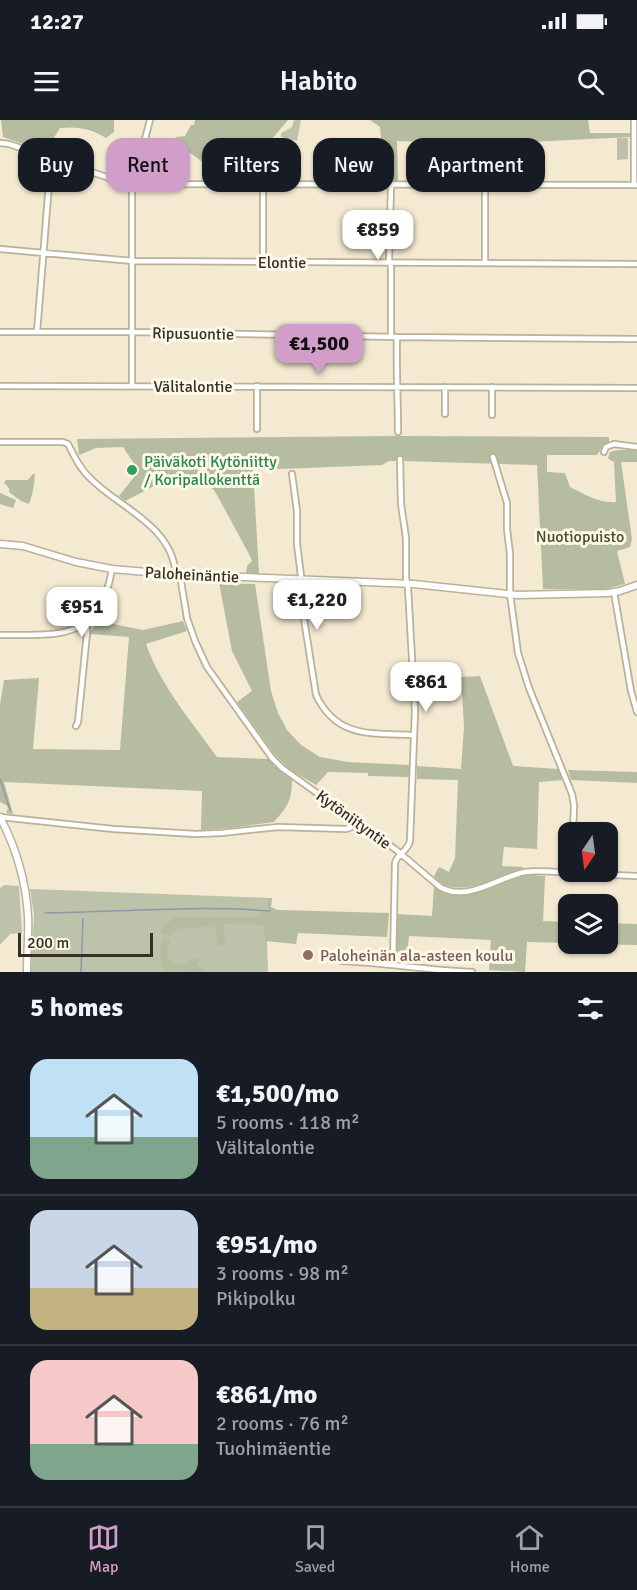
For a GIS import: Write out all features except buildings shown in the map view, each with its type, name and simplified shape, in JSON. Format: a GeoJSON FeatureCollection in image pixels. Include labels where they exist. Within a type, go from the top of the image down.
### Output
{"type":"FeatureCollection","features":[{"type":"Feature","properties":{"kind":"street"},"geometry":{"type":"LineString","coordinates":[[145,138],[150,120]]}},
{"type":"Feature","properties":{"kind":"street"},"geometry":{"type":"LineString","coordinates":[[545,185],[636,185],[634,120]]}},
{"type":"Feature","properties":{"kind":"street"},"geometry":{"type":"LineString","coordinates":[[0,143],[18,147]]}},
{"type":"Feature","properties":{"kind":"street"},"geometry":{"type":"LineString","coordinates":[[37,332],[48,192]]}},
{"type":"Feature","properties":{"kind":"street"},"geometry":{"type":"LineString","coordinates":[[132,386],[133,192]]}},
{"type":"Feature","properties":{"kind":"street"},"geometry":{"type":"LineString","coordinates":[[263,192],[263,262]]}},
{"type":"Feature","properties":{"kind":"street"},"geometry":{"type":"LineString","coordinates":[[391,192],[389,260],[391,337]]}},
{"type":"Feature","properties":{"kind":"street"},"geometry":{"type":"LineString","coordinates":[[485,192],[485,263]]}},
{"type":"Feature","properties":{"kind":"street","name":"Elontie"},"geometry":{"type":"LineString","coordinates":[[0,249],[133,261],[637,264]]}},
{"type":"Feature","properties":{"kind":"street","name":"Ripusuontie"},"geometry":{"type":"LineString","coordinates":[[0,332],[637,339]]}},
{"type":"Feature","properties":{"kind":"street"},"geometry":{"type":"LineString","coordinates":[[397,337],[398,432]]}},
{"type":"Feature","properties":{"kind":"street","name":"Välitalontie"},"geometry":{"type":"LineString","coordinates":[[0,386],[637,388]]}},
{"type":"Feature","properties":{"kind":"street"},"geometry":{"type":"LineString","coordinates":[[257,386],[257,429]]}},
{"type":"Feature","properties":{"kind":"street"},"geometry":{"type":"LineString","coordinates":[[445,387],[445,414]]}},
{"type":"Feature","properties":{"kind":"street"},"geometry":{"type":"LineString","coordinates":[[492,387],[492,415]]}},
{"type":"Feature","properties":{"kind":"street","name":"Kytöniityntie"},"geometry":{"type":"LineString","coordinates":[[0,442],[63,442],[68,444],[77,462],[91,479],[158,532],[173,558],[191,632],[213,677],[277,763],[401,854],[440,886],[454,891],[476,889],[526,872],[558,872]]}},
{"type":"Feature","properties":{"kind":"street"},"geometry":{"type":"LineString","coordinates":[[604,452],[606,447],[614,444],[637,447]]}},
{"type":"Feature","properties":{"kind":"street"},"geometry":{"type":"LineString","coordinates":[[493,457],[507,503],[510,594],[518,653],[529,688],[572,794],[573,822]]}},
{"type":"Feature","properties":{"kind":"street"},"geometry":{"type":"LineString","coordinates":[[393,964],[394,864],[410,841],[414,735],[414,688],[400,459]]}},
{"type":"Feature","properties":{"kind":"street"},"geometry":{"type":"LineString","coordinates":[[292,474],[297,511],[301,600],[314,685],[322,707],[335,721],[356,731],[368,734],[414,735]]}},
{"type":"Feature","properties":{"kind":"street","name":"Paloheinäntie"},"geometry":{"type":"LineString","coordinates":[[0,544],[23,546],[76,562],[112,569],[178,575],[407,584],[510,594],[614,592],[637,585]]}},
{"type":"Feature","properties":{"kind":"street"},"geometry":{"type":"LineString","coordinates":[[0,635],[55,634],[68,632],[87,623],[103,603],[112,569]]}},
{"type":"Feature","properties":{"kind":"street"},"geometry":{"type":"LineString","coordinates":[[614,592],[631,691],[637,712]]}},
{"type":"Feature","properties":{"kind":"street"},"geometry":{"type":"LineString","coordinates":[[76,726],[87,623]]}},
{"type":"Feature","properties":{"kind":"street"},"geometry":{"type":"LineString","coordinates":[[27,972],[28,918],[24,885],[15,851],[0,817],[113,829],[209,834],[278,827],[346,829],[352,827],[357,821]]}},
{"type":"Feature","properties":{"kind":"street","name":"Kytöniityntie"},"geometry":{"type":"LineString","coordinates":[[618,875],[637,876]]}},
{"type":"Feature","properties":{"kind":"street"},"geometry":{"type":"LineString","coordinates":[[342,961],[472,972]]}},
{"type":"Feature","properties":{"kind":"green space"},"geometry":{"type":"Polygon","coordinates":[[[1,120],[114,120],[114,132],[106,138],[95,132],[73,127],[60,128],[54,138],[18,138],[18,142],[3,137],[1,120]]]}},
{"type":"Feature","properties":{"kind":"green space"},"geometry":{"type":"Polygon","coordinates":[[[195,120],[288,120],[273,138],[202,138],[202,161],[190,153],[190,138],[176,138],[185,136],[191,125],[194,125],[195,120]]]}},
{"type":"Feature","properties":{"kind":"green space"},"geometry":{"type":"Polygon","coordinates":[[[294,120],[301,120],[298,138],[281,137],[281,133],[292,127],[294,120]]]}},
{"type":"Feature","properties":{"kind":"green space"},"geometry":{"type":"Polygon","coordinates":[[[370,120],[588,120],[590,133],[630,133],[630,137],[545,141],[545,138],[406,138],[406,141],[397,141],[398,181],[394,181],[394,138],[381,138],[380,127],[370,120]]]}},
{"type":"Feature","properties":{"kind":"green space"},"geometry":{"type":"Polygon","coordinates":[[[617,138],[628,138],[628,159],[617,160],[617,138]]]}},
{"type":"Feature","properties":{"kind":"green space","name":"Nuotiopuisto"},"geometry":{"type":"Polygon","coordinates":[[[609,437],[609,442],[597,455],[547,455],[547,472],[565,473],[570,487],[592,498],[610,502],[616,502],[614,462],[608,458],[610,452],[637,450],[637,462],[621,462],[632,539],[630,547],[617,551],[625,584],[605,589],[543,589],[537,465],[389,461],[382,465],[253,470],[259,573],[246,573],[247,566],[252,561],[214,490],[200,480],[160,483],[125,501],[119,496],[139,471],[123,447],[96,448],[79,455],[77,439],[609,437]]]}},
{"type":"Feature","properties":{"kind":"green space"},"geometry":{"type":"Polygon","coordinates":[[[35,474],[34,486],[29,504],[9,492],[9,488],[4,483],[6,480],[28,480],[35,474]]]}},
{"type":"Feature","properties":{"kind":"green space"},"geometry":{"type":"Polygon","coordinates":[[[0,493],[16,500],[13,508],[0,504],[0,493]]]}},
{"type":"Feature","properties":{"kind":"green space"},"geometry":{"type":"Polygon","coordinates":[[[219,583],[255,584],[271,691],[278,713],[287,730],[301,745],[320,757],[348,762],[409,765],[409,777],[328,772],[316,785],[289,769],[274,754],[237,702],[252,691],[232,651],[219,583]]]}},
{"type":"Feature","properties":{"kind":"green space"},"geometry":{"type":"Polygon","coordinates":[[[98,621],[143,630],[183,621],[187,631],[146,644],[152,659],[177,703],[217,757],[269,759],[292,779],[288,802],[274,822],[201,830],[202,791],[4,782],[13,814],[7,813],[9,809],[0,802],[0,705],[4,680],[39,678],[33,749],[120,750],[129,637],[89,634],[98,621]]]}},
{"type":"Feature","properties":{"kind":"green space"},"geometry":{"type":"Polygon","coordinates":[[[480,676],[513,766],[558,769],[563,780],[539,782],[537,849],[504,847],[502,866],[523,867],[523,869],[474,886],[454,887],[443,884],[434,876],[439,867],[449,872],[455,858],[458,780],[417,779],[417,766],[461,769],[464,726],[461,677],[480,676]]]}},
{"type":"Feature","properties":{"kind":"green space"},"geometry":{"type":"Polygon","coordinates":[[[568,770],[637,772],[637,783],[571,780],[568,770]]]}},
{"type":"Feature","properties":{"kind":"green space"},"geometry":{"type":"Polygon","coordinates":[[[545,876],[543,921],[558,922],[558,943],[527,942],[525,972],[489,970],[491,940],[409,936],[406,964],[400,963],[395,956],[396,914],[432,916],[434,886],[445,893],[469,894],[519,877],[545,876]]]}},
{"type":"Feature","properties":{"kind":"green space"},"geometry":{"type":"Polygon","coordinates":[[[4,885],[19,886],[22,933],[10,934],[0,945],[0,888],[4,885]]]}},
{"type":"Feature","properties":{"kind":"green space"},"geometry":{"type":"Polygon","coordinates":[[[30,889],[272,898],[267,941],[268,972],[31,972],[34,915],[30,889]]]}},
{"type":"Feature","properties":{"kind":"green space"},"geometry":{"type":"Polygon","coordinates":[[[268,898],[272,898],[271,907],[278,910],[389,913],[387,937],[298,933],[296,944],[265,941],[264,925],[224,924],[225,945],[217,946],[216,926],[176,929],[170,936],[161,933],[163,927],[175,917],[259,917],[260,913],[267,911],[268,898]]]}},
{"type":"Feature","properties":{"kind":"green space"},"geometry":{"type":"Polygon","coordinates":[[[618,923],[637,924],[637,945],[618,945],[618,923]]]}},
{"type":"Feature","properties":{"kind":"green space"},"geometry":{"type":"Polygon","coordinates":[[[163,939],[168,939],[170,942],[167,948],[168,959],[184,964],[192,960],[203,959],[198,966],[205,972],[165,971],[160,955],[163,939]]]}},
{"type":"Feature","properties":{"kind":"waterway"},"geometry":{"type":"LineString","coordinates":[[0,779],[10,810]]}},
{"type":"Feature","properties":{"kind":"waterway"},"geometry":{"type":"LineString","coordinates":[[45,913],[186,909],[270,911]]}},
{"type":"Feature","properties":{"kind":"waterway"},"geometry":{"type":"LineString","coordinates":[[81,972],[83,919]]}},
{"type":"Feature","properties":{"kind":"place","name":"Päiväkoti Kytöniitty / Koripallokenttä"},"geometry":{"type":"Point","coordinates":[132,470]}},
{"type":"Feature","properties":{"kind":"place","name":"Paloheinän ala-asteen koulu"},"geometry":{"type":"Point","coordinates":[308,955]}}]}
